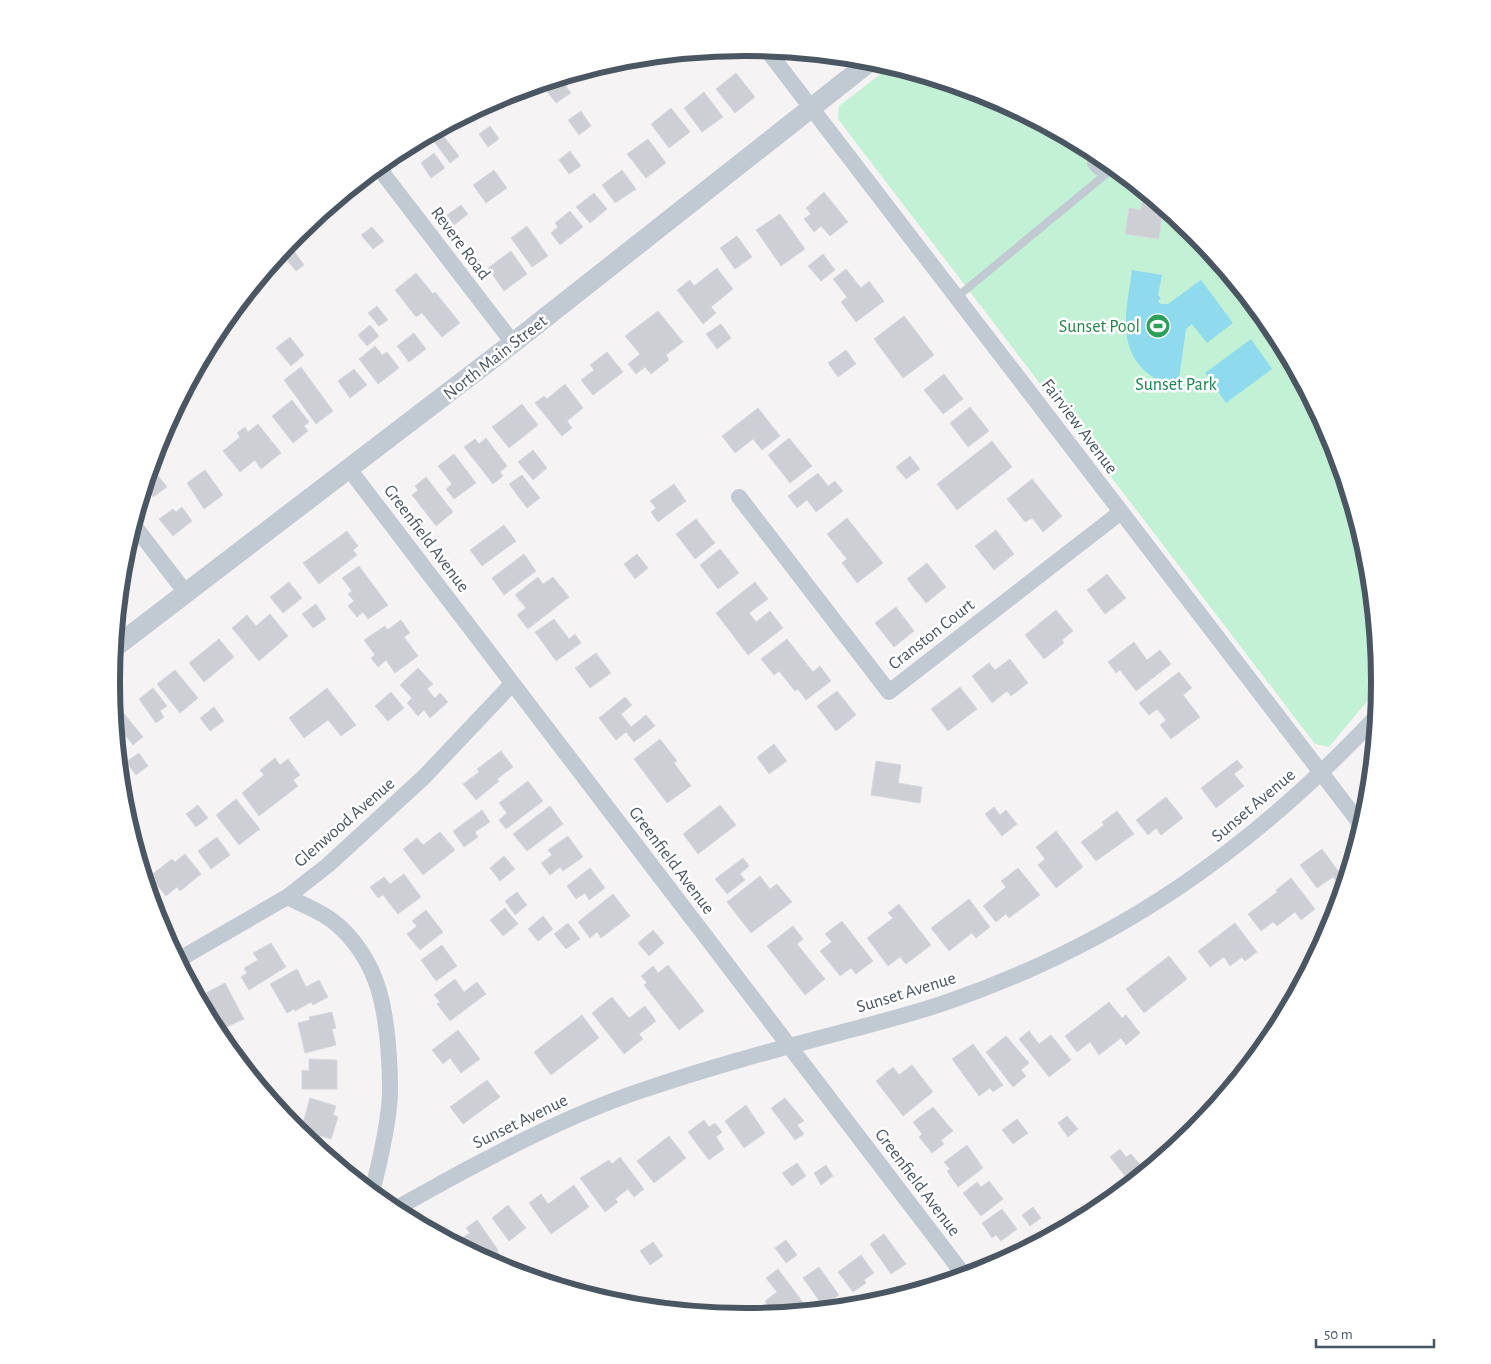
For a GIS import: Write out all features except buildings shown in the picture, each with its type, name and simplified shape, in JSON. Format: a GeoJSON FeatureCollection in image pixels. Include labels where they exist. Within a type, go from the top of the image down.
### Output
{"type":"FeatureCollection","features":[{"type":"Feature","properties":{"kind":"street","name":"Fairview Avenue"},"geometry":{"type":"LineString","coordinates":[[773,57],[1356,818]]}},
{"type":"Feature","properties":{"kind":"street","name":"North Main Street"},"geometry":{"type":"LineString","coordinates":[[121,643],[513,343],[812,108],[859,67]]}},
{"type":"Feature","properties":{"kind":"street","name":"Revere Road"},"geometry":{"type":"LineString","coordinates":[[383,173],[513,343]]}},
{"type":"Feature","properties":{"kind":"street","name":"Greenfield Avenue"},"geometry":{"type":"LineString","coordinates":[[349,469],[790,1046],[956,1272]]}},
{"type":"Feature","properties":{"kind":"street","name":"Cranston Court"},"geometry":{"type":"LineString","coordinates":[[739,497],[889,692],[1121,512]]}},
{"type":"Feature","properties":{"kind":"street"},"geometry":{"type":"LineString","coordinates":[[139,530],[186,593]]}},
{"type":"Feature","properties":{"kind":"street","name":"Glenwood Avenue"},"geometry":{"type":"LineString","coordinates":[[183,957],[287,897],[328,865],[407,793],[512,684]]}},
{"type":"Feature","properties":{"kind":"street","name":"Sunset Avenue"},"geometry":{"type":"LineString","coordinates":[[402,1205],[487,1158],[599,1106],[645,1089],[946,1002],[1016,976],[1060,957],[1129,920],[1188,882],[1244,840],[1321,773],[1370,723]]}},
{"type":"Feature","properties":{"kind":"street"},"geometry":{"type":"LineString","coordinates":[[287,897],[332,920],[342,929],[364,953],[377,981],[383,1002],[388,1034],[389,1106],[374,1184]]}},
{"type":"Feature","properties":{"kind":"lane"},"geometry":{"type":"LineString","coordinates":[[1090,160],[1093,168],[1106,174]]}},
{"type":"Feature","properties":{"kind":"lane"},"geometry":{"type":"LineString","coordinates":[[957,297],[1106,174]]}},
{"type":"Feature","properties":{"kind":"green space","name":"Sunset Park"},"geometry":{"type":"Polygon","coordinates":[[[883,72],[947,89],[1022,121],[1058,140],[1093,162],[1158,212],[1216,269],[1242,301],[1266,334],[1307,405],[1338,481],[1350,520],[1359,560],[1366,600],[1370,641],[1371,697],[1329,747],[1315,744],[838,119],[839,106],[883,72]]]}},
{"type":"Feature","properties":{"kind":"water","name":"Sunset Pool"},"geometry":{"type":"Polygon","coordinates":[[[1132,270],[1162,275],[1158,295],[1161,298],[1158,301],[1161,304],[1168,304],[1201,280],[1233,323],[1207,343],[1192,324],[1186,329],[1178,386],[1162,382],[1149,374],[1141,367],[1129,345],[1126,320],[1132,270]]]}},
{"type":"Feature","properties":{"kind":"water"},"geometry":{"type":"Polygon","coordinates":[[[1251,339],[1272,369],[1226,403],[1205,373],[1251,339]]]}},
{"type":"Feature","properties":{"kind":"place","name":"Sunset Pool"},"geometry":{"type":"Point","coordinates":[1158,326]}}]}
